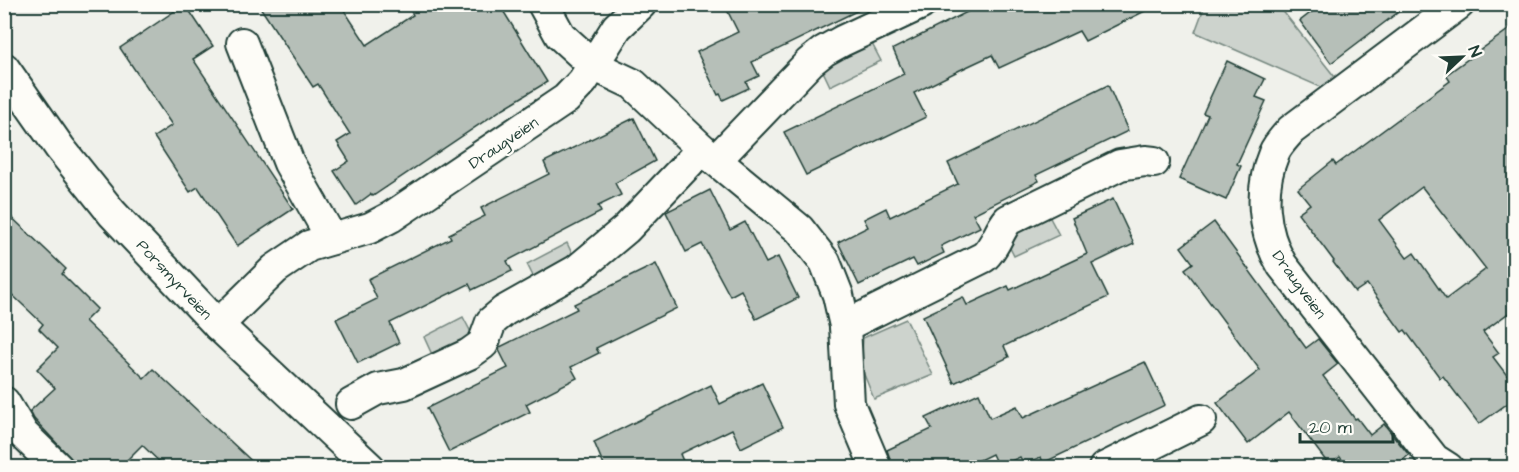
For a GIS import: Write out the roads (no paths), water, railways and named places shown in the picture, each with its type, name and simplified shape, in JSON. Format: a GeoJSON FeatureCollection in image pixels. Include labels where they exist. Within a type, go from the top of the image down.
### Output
{"type":"FeatureCollection","features":[{"type":"Feature","properties":{"kind":"street"},"geometry":{"type":"LineString","coordinates":[[543,4],[560,35],[593,65],[633,84],[710,154],[799,229],[825,262],[838,295],[845,326],[849,404],[876,468]]}},
{"type":"Feature","properties":{"kind":"street","name":"Draugveien"},"geometry":{"type":"LineString","coordinates":[[218,325],[275,269],[309,246],[370,228],[391,217],[566,99],[583,81],[617,27],[641,4]]}},
{"type":"Feature","properties":{"kind":"street"},"geometry":{"type":"LineString","coordinates":[[351,404],[378,389],[404,384],[469,354],[483,344],[491,322],[504,311],[577,270],[626,229],[824,51],[921,4]]}},
{"type":"Feature","properties":{"kind":"street","name":"Draugveien"},"geometry":{"type":"LineString","coordinates":[[1448,468],[1434,459],[1282,265],[1273,250],[1268,235],[1264,200],[1267,177],[1275,151],[1291,130],[1459,4]]}},
{"type":"Feature","properties":{"kind":"street"},"geometry":{"type":"LineString","coordinates":[[242,43],[289,163],[332,239]]}},
{"type":"Feature","properties":{"kind":"street","name":"Porsmyrveien"},"geometry":{"type":"LineString","coordinates":[[4,68],[60,148],[112,213],[218,325],[370,468]]}},
{"type":"Feature","properties":{"kind":"street"},"geometry":{"type":"LineString","coordinates":[[845,326],[984,257],[994,248],[1001,228],[1008,220],[1120,165],[1154,162]]}},
{"type":"Feature","properties":{"kind":"street"},"geometry":{"type":"LineString","coordinates":[[4,402],[23,434],[58,468]]}},
{"type":"Feature","properties":{"kind":"street"},"geometry":{"type":"LineString","coordinates":[[1104,468],[1201,420]]}}]}
